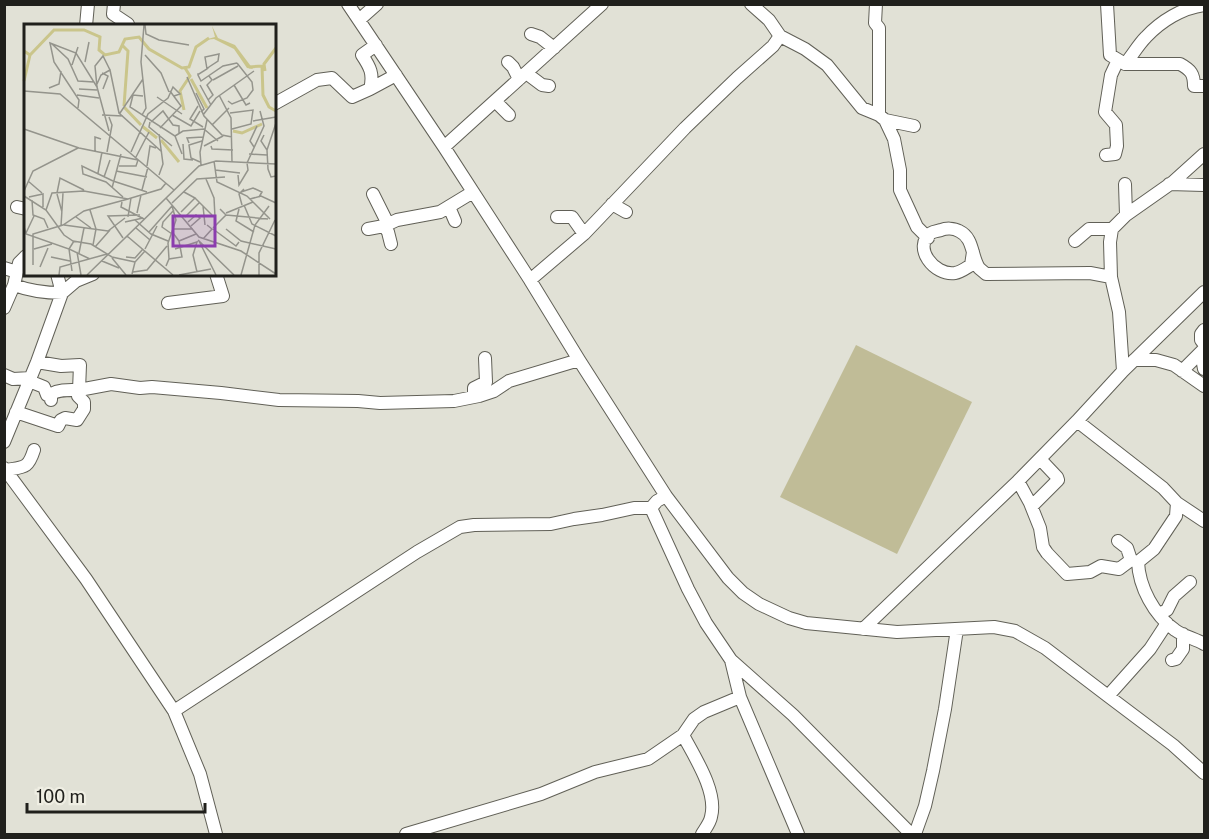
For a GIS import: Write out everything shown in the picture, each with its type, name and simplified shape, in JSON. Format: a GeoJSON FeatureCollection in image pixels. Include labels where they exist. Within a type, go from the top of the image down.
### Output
{"type":"FeatureCollection","features":[{"type":"Feature","properties":{"kind":"street"},"geometry":{"type":"LineString","coordinates":[[86,24],[88,4]]}},
{"type":"Feature","properties":{"kind":"street"},"geometry":{"type":"LineString","coordinates":[[114,4],[113,14],[128,24]]}},
{"type":"Feature","properties":{"kind":"street"},"geometry":{"type":"LineString","coordinates":[[348,4],[530,280],[666,496],[728,578],[743,593],[759,604],[789,618],[807,623],[897,632],[994,627],[1015,631],[1045,648],[1173,745],[1204,773]]}},
{"type":"Feature","properties":{"kind":"street"},"geometry":{"type":"LineString","coordinates":[[359,20],[377,4]]}},
{"type":"Feature","properties":{"kind":"street"},"geometry":{"type":"LineString","coordinates":[[444,147],[602,4]]}},
{"type":"Feature","properties":{"kind":"street"},"geometry":{"type":"LineString","coordinates":[[751,4],[769,20],[780,36],[805,49],[827,65],[862,108],[882,118],[914,126]]}},
{"type":"Feature","properties":{"kind":"street"},"geometry":{"type":"LineString","coordinates":[[876,4],[875,23],[879,28],[882,118],[894,139],[900,170],[900,190],[917,226],[928,238]]}},
{"type":"Feature","properties":{"kind":"street"},"geometry":{"type":"LineString","coordinates":[[1107,4],[1110,55],[1122,62],[1180,64],[1193,74],[1194,86],[1204,86]]}},
{"type":"Feature","properties":{"kind":"street"},"geometry":{"type":"LineString","coordinates":[[1106,154],[1115,154],[1117,146],[1116,125],[1105,112],[1111,75],[1146,37],[1172,16],[1199,8]]}},
{"type":"Feature","properties":{"kind":"street"},"geometry":{"type":"LineString","coordinates":[[531,34],[540,37],[554,48]]}},
{"type":"Feature","properties":{"kind":"street"},"geometry":{"type":"LineString","coordinates":[[530,280],[584,234],[685,128],[780,36]]}},
{"type":"Feature","properties":{"kind":"street"},"geometry":{"type":"LineString","coordinates":[[370,89],[372,82],[370,68],[362,54],[376,45]]}},
{"type":"Feature","properties":{"kind":"street"},"geometry":{"type":"LineString","coordinates":[[508,62],[523,76],[549,86]]}},
{"type":"Feature","properties":{"kind":"street"},"geometry":{"type":"LineString","coordinates":[[276,101],[317,80],[332,78],[352,98],[396,75]]}},
{"type":"Feature","properties":{"kind":"street"},"geometry":{"type":"LineString","coordinates":[[495,101],[509,115]]}},
{"type":"Feature","properties":{"kind":"street"},"geometry":{"type":"LineString","coordinates":[[1123,371],[1119,312],[1111,277],[1112,229],[1126,215],[1169,184],[1204,154]]}},
{"type":"Feature","properties":{"kind":"street"},"geometry":{"type":"LineString","coordinates":[[1125,184],[1126,215]]}},
{"type":"Feature","properties":{"kind":"street"},"geometry":{"type":"LineString","coordinates":[[1169,184],[1204,185]]}},
{"type":"Feature","properties":{"kind":"street"},"geometry":{"type":"LineString","coordinates":[[368,229],[397,220],[440,212],[473,192]]}},
{"type":"Feature","properties":{"kind":"street"},"geometry":{"type":"LineString","coordinates":[[373,194],[391,244]]}},
{"type":"Feature","properties":{"kind":"street"},"geometry":{"type":"LineString","coordinates":[[612,204],[626,212]]}},
{"type":"Feature","properties":{"kind":"street"},"geometry":{"type":"LineString","coordinates":[[449,207],[455,221]]}},
{"type":"Feature","properties":{"kind":"street"},"geometry":{"type":"LineString","coordinates":[[557,218],[572,218],[584,234]]}},
{"type":"Feature","properties":{"kind":"street"},"geometry":{"type":"LineString","coordinates":[[973,252],[972,265],[962,271],[945,273],[935,268],[925,256],[924,243],[931,233],[945,228],[959,231],[969,240],[979,268],[986,274]]}},
{"type":"Feature","properties":{"kind":"street"},"geometry":{"type":"LineString","coordinates":[[1075,241],[1089,229],[1112,229]]}},
{"type":"Feature","properties":{"kind":"street"},"geometry":{"type":"LineString","coordinates":[[4,308],[14,285],[11,270],[24,258]]}},
{"type":"Feature","properties":{"kind":"street"},"geometry":{"type":"LineString","coordinates":[[962,271],[974,274],[1089,273],[1111,277]]}},
{"type":"Feature","properties":{"kind":"street"},"geometry":{"type":"LineString","coordinates":[[58,276],[62,293]]}},
{"type":"Feature","properties":{"kind":"street"},"geometry":{"type":"LineString","coordinates":[[4,442],[62,293],[76,280],[87,276]]}},
{"type":"Feature","properties":{"kind":"street"},"geometry":{"type":"LineString","coordinates":[[168,303],[223,296],[217,276]]}},
{"type":"Feature","properties":{"kind":"street"},"geometry":{"type":"LineString","coordinates":[[14,285],[25,290],[62,293]]}},
{"type":"Feature","properties":{"kind":"street"},"geometry":{"type":"LineString","coordinates":[[863,630],[1018,481],[1077,422],[1123,371],[1204,294]]}},
{"type":"Feature","properties":{"kind":"street"},"geometry":{"type":"LineString","coordinates":[[1204,330],[1201,334],[1204,369]]}},
{"type":"Feature","properties":{"kind":"street"},"geometry":{"type":"LineString","coordinates":[[1182,371],[1203,348]]}},
{"type":"Feature","properties":{"kind":"street"},"geometry":{"type":"LineString","coordinates":[[474,397],[474,388],[486,382],[485,358]]}},
{"type":"Feature","properties":{"kind":"street"},"geometry":{"type":"LineString","coordinates":[[5,377],[30,380],[44,387],[51,400],[51,394],[56,391],[79,390],[111,384],[279,400],[380,403],[454,401],[494,391],[509,381],[579,360]]}},
{"type":"Feature","properties":{"kind":"street"},"geometry":{"type":"LineString","coordinates":[[1134,360],[1156,360],[1174,365],[1204,386]]}},
{"type":"Feature","properties":{"kind":"street"},"geometry":{"type":"LineString","coordinates":[[16,412],[58,426],[65,418],[77,420],[84,409],[84,402],[78,396],[80,364],[61,366],[37,362]]}},
{"type":"Feature","properties":{"kind":"street"},"geometry":{"type":"LineString","coordinates":[[1077,422],[1204,521]]}},
{"type":"Feature","properties":{"kind":"street"},"geometry":{"type":"LineString","coordinates":[[34,450],[31,461],[24,466],[5,469],[86,579],[174,711],[200,774],[216,834]]}},
{"type":"Feature","properties":{"kind":"street"},"geometry":{"type":"LineString","coordinates":[[1030,503],[1032,505],[1058,480],[1040,459]]}},
{"type":"Feature","properties":{"kind":"street"},"geometry":{"type":"LineString","coordinates":[[1018,481],[1040,528],[1043,547],[1067,574],[1090,572],[1101,566],[1119,569],[1154,549],[1176,516],[1177,502]]}},
{"type":"Feature","properties":{"kind":"street"},"geometry":{"type":"LineString","coordinates":[[174,711],[417,552],[460,527],[551,524],[634,508],[651,508],[666,496]]}},
{"type":"Feature","properties":{"kind":"street"},"geometry":{"type":"LineString","coordinates":[[651,508],[688,589],[731,660],[793,715],[913,834],[925,806],[933,771],[957,629]]}},
{"type":"Feature","properties":{"kind":"street"},"geometry":{"type":"LineString","coordinates":[[1118,541],[1135,561],[1142,584],[1163,618],[1176,631],[1204,644]]}},
{"type":"Feature","properties":{"kind":"street"},"geometry":{"type":"LineString","coordinates":[[1108,696],[1150,649],[1174,596],[1190,582]]}},
{"type":"Feature","properties":{"kind":"street"},"geometry":{"type":"LineString","coordinates":[[1172,660],[1176,659],[1183,649],[1183,634]]}},
{"type":"Feature","properties":{"kind":"street"},"geometry":{"type":"LineString","coordinates":[[731,660],[741,697],[798,834]]}},
{"type":"Feature","properties":{"kind":"street"},"geometry":{"type":"LineString","coordinates":[[406,834],[541,794],[595,772],[648,759],[683,735],[694,719],[704,712],[741,697]]}},
{"type":"Feature","properties":{"kind":"street"},"geometry":{"type":"LineString","coordinates":[[683,735],[706,780],[710,795],[711,817],[702,834]]}},
{"type":"Feature","properties":{"kind":"shaded area"},"geometry":{"type":"Polygon","coordinates":[[[856,345],[972,402],[897,554],[780,497],[856,345]]]}}]}
